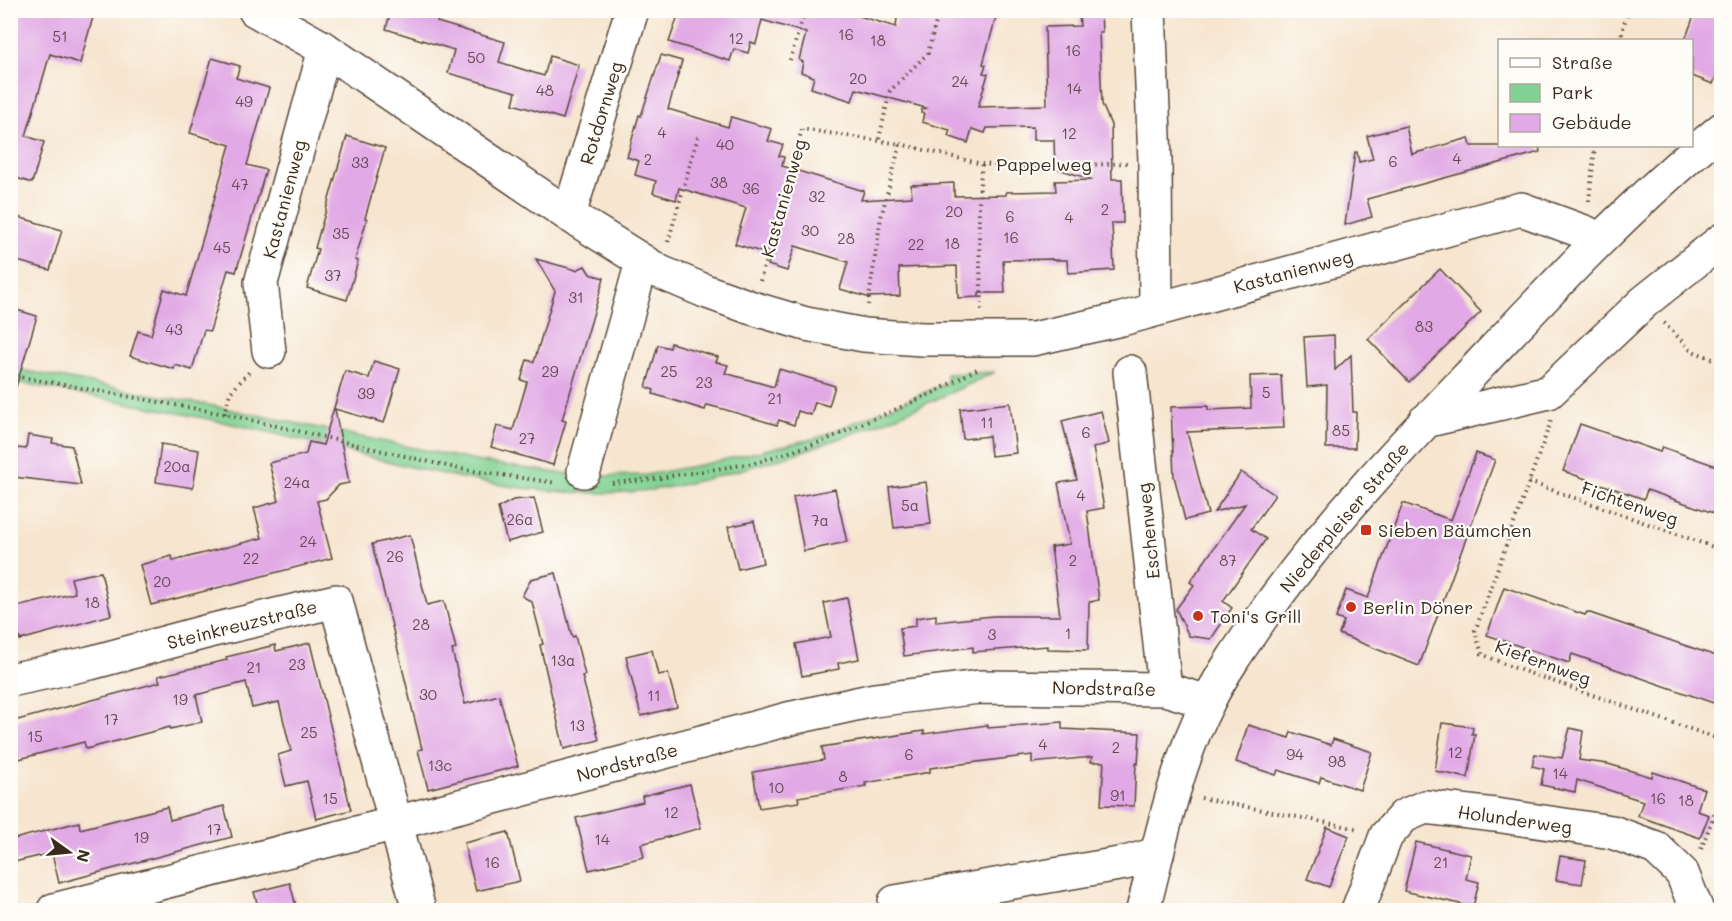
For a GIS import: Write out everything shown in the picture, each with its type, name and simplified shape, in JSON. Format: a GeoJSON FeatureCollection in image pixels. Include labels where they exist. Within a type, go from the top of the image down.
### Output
{"type":"FeatureCollection","features":[{"type":"Feature","properties":{"kind":"street","name":"Kastanienweg"},"geometry":{"type":"LineString","coordinates":[[255,10],[325,49],[569,215],[651,267],[705,291],[752,308],[806,324],[864,335],[922,339],[1033,339],[1122,318],[1521,209],[1591,238]]}},
{"type":"Feature","properties":{"kind":"street","name":"Rotdornweg"},"geometry":{"type":"LineString","coordinates":[[569,215],[632,10]]}},
{"type":"Feature","properties":{"kind":"street"},"geometry":{"type":"LineString","coordinates":[[1149,10],[1155,161],[1156,308]]}},
{"type":"Feature","properties":{"kind":"street","name":"Kastanienweg"},"geometry":{"type":"LineString","coordinates":[[269,351],[261,283],[325,49]]}},
{"type":"Feature","properties":{"kind":"street","name":"Niederpleiser Straße"},"geometry":{"type":"LineString","coordinates":[[1143,910],[1172,792],[1191,739],[1228,665],[1289,579],[1425,422],[1591,238],[1722,129]]}},
{"type":"Feature","properties":{"kind":"street"},"geometry":{"type":"LineString","coordinates":[[1425,422],[1548,392],[1644,302],[1722,240]]}},
{"type":"Feature","properties":{"kind":"street"},"geometry":{"type":"LineString","coordinates":[[582,479],[651,267]]}},
{"type":"Feature","properties":{"kind":"street","name":"Eschenweg"},"geometry":{"type":"LineString","coordinates":[[1130,372],[1165,689]]}},
{"type":"Feature","properties":{"kind":"street","name":"Steinkreuzstraße"},"geometry":{"type":"LineString","coordinates":[[10,680],[90,663],[209,631],[336,601],[409,820],[419,910]]}},
{"type":"Feature","properties":{"kind":"street","name":"Nordstraße"},"geometry":{"type":"LineString","coordinates":[[54,910],[409,820],[792,718],[874,700],[979,687],[1165,689],[1208,702]]}},
{"type":"Feature","properties":{"kind":"street","name":"Holunderweg"},"geometry":{"type":"LineString","coordinates":[[1358,910],[1386,836],[1404,816],[1425,807],[1612,832],[1656,848],[1682,873],[1695,910]]}},
{"type":"Feature","properties":{"kind":"street"},"geometry":{"type":"LineString","coordinates":[[895,902],[1125,862],[1157,854]]}},
{"type":"Feature","properties":{"kind":"path"},"geometry":{"type":"LineString","coordinates":[[790,60],[805,10]]}},
{"type":"Feature","properties":{"kind":"path"},"geometry":{"type":"LineString","coordinates":[[879,139],[890,91],[928,53],[939,10]]}},
{"type":"Feature","properties":{"kind":"path"},"geometry":{"type":"LineString","coordinates":[[1620,39],[1628,10]]}},
{"type":"Feature","properties":{"kind":"path","name":"Kastanienweg"},"geometry":{"type":"LineString","coordinates":[[752,308],[802,129],[900,144]]}},
{"type":"Feature","properties":{"kind":"path"},"geometry":{"type":"LineString","coordinates":[[651,267],[699,133]]}},
{"type":"Feature","properties":{"kind":"path"},"geometry":{"type":"LineString","coordinates":[[864,335],[881,217],[900,144]]}},
{"type":"Feature","properties":{"kind":"path","name":"Pappelweg"},"geometry":{"type":"LineString","coordinates":[[900,144],[982,164],[1025,168],[1155,161]]}},
{"type":"Feature","properties":{"kind":"path"},"geometry":{"type":"LineString","coordinates":[[1591,238],[1595,147]]}},
{"type":"Feature","properties":{"kind":"path"},"geometry":{"type":"LineString","coordinates":[[982,164],[979,192],[979,235],[984,340]]}},
{"type":"Feature","properties":{"kind":"path"},"geometry":{"type":"LineString","coordinates":[[1644,302],[1692,351],[1722,362]]}},
{"type":"Feature","properties":{"kind":"path"},"geometry":{"type":"LineString","coordinates":[[225,414],[230,393],[269,351]]}},
{"type":"Feature","properties":{"kind":"path"},"geometry":{"type":"LineString","coordinates":[[10,375],[225,414],[460,469],[582,479],[653,479],[754,463],[821,442],[933,393]]}},
{"type":"Feature","properties":{"kind":"path","name":"Kiefernweg"},"geometry":{"type":"LineString","coordinates":[[1548,392],[1555,411],[1474,631],[1482,654],[1506,665],[1722,740]]}},
{"type":"Feature","properties":{"kind":"path","name":"Fichtenweg"},"geometry":{"type":"LineString","coordinates":[[1529,482],[1722,550]]}},
{"type":"Feature","properties":{"kind":"path"},"geometry":{"type":"LineString","coordinates":[[1206,799],[1359,829]]}},
{"type":"Feature","properties":{"kind":"path"},"geometry":{"type":"LineString","coordinates":[[1682,873],[1697,858],[1715,813],[1722,810]]}},
{"type":"Feature","properties":{"kind":"green space"},"geometry":{"type":"Polygon","coordinates":[[[10,368],[209,405],[481,462],[598,476],[646,475],[705,464],[820,437],[947,383],[946,374],[995,372],[873,426],[779,459],[680,485],[610,493],[562,492],[466,479],[210,419],[11,381],[10,368]]]}},
{"type":"Feature","properties":{"kind":"building"},"geometry":{"type":"Polygon","coordinates":[[[10,10],[95,10],[80,63],[50,54],[26,136],[44,142],[32,183],[10,176],[10,10]]]}},
{"type":"Feature","properties":{"kind":"building"},"geometry":{"type":"Polygon","coordinates":[[[391,10],[440,10],[437,22],[505,42],[499,62],[544,76],[550,56],[579,65],[563,119],[513,104],[516,92],[448,73],[454,50],[386,29],[391,10]]]}},
{"type":"Feature","properties":{"kind":"building"},"geometry":{"type":"Polygon","coordinates":[[[680,10],[839,10],[896,27],[898,10],[998,10],[983,64],[986,65],[983,73],[988,74],[978,107],[1047,105],[1045,27],[1080,26],[1079,13],[1101,12],[1102,32],[1099,32],[1102,104],[1111,125],[1112,179],[1122,179],[1123,223],[1112,223],[1114,270],[1068,273],[1067,260],[1003,260],[1005,293],[979,293],[979,297],[958,298],[957,266],[899,268],[900,296],[867,297],[840,289],[848,262],[795,246],[787,271],[768,265],[771,255],[735,244],[746,208],[679,188],[676,200],[653,193],[656,181],[635,175],[639,161],[627,157],[639,115],[641,116],[661,55],[682,61],[668,109],[728,127],[731,117],[772,129],[768,141],[783,145],[779,156],[784,157],[782,166],[864,191],[861,200],[912,197],[911,185],[954,183],[954,196],[1006,195],[1006,192],[1056,191],[1055,181],[1093,180],[1055,168],[1054,140],[1033,140],[1033,127],[987,128],[985,133],[972,129],[968,143],[948,136],[950,130],[922,122],[924,113],[921,113],[922,109],[926,108],[856,89],[852,101],[811,88],[814,77],[801,72],[803,62],[799,60],[806,33],[762,20],[756,44],[751,42],[748,53],[734,49],[730,61],[669,42],[680,10]]]}},
{"type":"Feature","properties":{"kind":"building"},"geometry":{"type":"Polygon","coordinates":[[[1696,10],[1722,10],[1722,61],[1713,84],[1693,76],[1693,39],[1685,39],[1696,10]]]}},
{"type":"Feature","properties":{"kind":"building"},"geometry":{"type":"Polygon","coordinates":[[[212,58],[240,66],[236,78],[269,88],[247,165],[266,170],[236,272],[228,270],[210,331],[204,330],[192,370],[175,365],[174,369],[130,356],[138,331],[151,335],[164,289],[186,296],[230,145],[190,133],[212,58]]]}},
{"type":"Feature","properties":{"kind":"building"},"geometry":{"type":"Polygon","coordinates":[[[1406,126],[1412,154],[1469,138],[1471,146],[1539,147],[1540,152],[1367,199],[1372,217],[1345,225],[1355,152],[1357,152],[1359,162],[1373,159],[1367,136],[1406,126]]]}},
{"type":"Feature","properties":{"kind":"building"},"geometry":{"type":"Polygon","coordinates":[[[347,136],[385,148],[365,218],[367,219],[355,260],[358,261],[347,300],[307,288],[318,249],[315,248],[347,136]]]}},
{"type":"Feature","properties":{"kind":"building"},"geometry":{"type":"Polygon","coordinates":[[[18,217],[62,230],[50,270],[10,259],[10,243],[18,217]]]}},
{"type":"Feature","properties":{"kind":"building"},"geometry":{"type":"Polygon","coordinates":[[[536,259],[576,270],[585,266],[590,274],[604,278],[562,420],[566,421],[553,465],[491,447],[497,426],[513,430],[527,382],[521,380],[527,360],[534,362],[555,291],[536,259]]]}},
{"type":"Feature","properties":{"kind":"building"},"geometry":{"type":"Polygon","coordinates":[[[1440,269],[1481,312],[1409,382],[1368,339],[1440,269]]]}},
{"type":"Feature","properties":{"kind":"building"},"geometry":{"type":"Polygon","coordinates":[[[10,308],[37,316],[16,387],[10,386],[10,308]]]}},
{"type":"Feature","properties":{"kind":"building"},"geometry":{"type":"Polygon","coordinates":[[[1334,335],[1335,370],[1351,355],[1353,412],[1356,412],[1355,448],[1326,448],[1327,385],[1307,387],[1304,337],[1334,335]]]}},
{"type":"Feature","properties":{"kind":"building"},"geometry":{"type":"Polygon","coordinates":[[[671,343],[718,357],[716,362],[728,365],[725,373],[774,387],[779,369],[835,386],[829,406],[815,402],[811,415],[798,411],[794,425],[779,420],[777,425],[707,405],[705,410],[653,394],[654,390],[646,387],[658,345],[670,348],[671,343]]]}},
{"type":"Feature","properties":{"kind":"building"},"geometry":{"type":"Polygon","coordinates":[[[374,361],[400,369],[384,423],[335,409],[349,483],[339,485],[326,499],[317,501],[332,558],[151,605],[140,565],[172,556],[173,561],[262,538],[254,508],[279,501],[269,463],[306,454],[309,442],[323,445],[345,371],[369,378],[374,361]]]}},
{"type":"Feature","properties":{"kind":"building"},"geometry":{"type":"Polygon","coordinates":[[[1281,375],[1284,428],[1187,432],[1208,514],[1185,520],[1174,476],[1171,407],[1208,406],[1208,410],[1251,408],[1250,376],[1281,375]]]}},
{"type":"Feature","properties":{"kind":"building"},"geometry":{"type":"Polygon","coordinates":[[[1010,403],[1016,453],[991,456],[989,436],[963,439],[960,409],[1010,403]]]}},
{"type":"Feature","properties":{"kind":"building"},"geometry":{"type":"Polygon","coordinates":[[[1101,411],[1109,443],[1093,448],[1104,508],[1087,511],[1099,600],[1089,602],[1088,650],[1048,649],[1048,646],[973,652],[973,647],[904,656],[900,628],[916,626],[916,618],[936,615],[936,622],[993,616],[1060,616],[1051,547],[1070,544],[1058,483],[1077,480],[1062,421],[1101,411]]]}},
{"type":"Feature","properties":{"kind":"building"},"geometry":{"type":"Polygon","coordinates":[[[1580,424],[1660,452],[1662,447],[1722,468],[1722,516],[1647,490],[1644,499],[1563,471],[1580,424]]]}},
{"type":"Feature","properties":{"kind":"building"},"geometry":{"type":"Polygon","coordinates":[[[28,435],[53,439],[52,443],[72,446],[81,485],[14,477],[17,448],[26,449],[28,435]]]}},
{"type":"Feature","properties":{"kind":"building"},"geometry":{"type":"Polygon","coordinates":[[[161,444],[199,450],[193,488],[156,482],[161,444]]]}},
{"type":"Feature","properties":{"kind":"building"},"geometry":{"type":"Polygon","coordinates":[[[1476,453],[1495,460],[1419,666],[1339,634],[1344,621],[1336,618],[1346,590],[1368,598],[1403,503],[1451,520],[1476,453]]]}},
{"type":"Feature","properties":{"kind":"building"},"geometry":{"type":"Polygon","coordinates":[[[1241,472],[1275,495],[1251,529],[1266,539],[1223,601],[1232,608],[1211,639],[1189,636],[1176,609],[1194,585],[1190,582],[1245,504],[1214,512],[1241,472]]]}},
{"type":"Feature","properties":{"kind":"building"},"geometry":{"type":"Polygon","coordinates":[[[926,482],[931,524],[894,528],[889,487],[926,482]]]}},
{"type":"Feature","properties":{"kind":"building"},"geometry":{"type":"Polygon","coordinates":[[[835,489],[847,542],[804,551],[793,497],[835,489]]]}},
{"type":"Feature","properties":{"kind":"building"},"geometry":{"type":"Polygon","coordinates":[[[534,498],[543,532],[507,542],[498,508],[513,500],[534,498]]]}},
{"type":"Feature","properties":{"kind":"building"},"geometry":{"type":"Polygon","coordinates":[[[754,521],[763,563],[738,569],[728,527],[754,521]]]}},
{"type":"Feature","properties":{"kind":"building"},"geometry":{"type":"Polygon","coordinates":[[[410,535],[427,605],[444,601],[456,649],[452,650],[465,704],[499,695],[518,766],[428,789],[418,750],[422,749],[372,544],[410,535]]]}},
{"type":"Feature","properties":{"kind":"building"},"geometry":{"type":"Polygon","coordinates":[[[101,572],[111,615],[20,640],[12,608],[75,593],[71,578],[101,572]]]}},
{"type":"Feature","properties":{"kind":"building"},"geometry":{"type":"Polygon","coordinates":[[[556,573],[572,637],[575,636],[585,675],[582,676],[599,740],[564,749],[540,645],[543,644],[532,602],[522,596],[531,579],[556,573]]]}},
{"type":"Feature","properties":{"kind":"building"},"geometry":{"type":"Polygon","coordinates":[[[1504,587],[1585,615],[1587,612],[1722,658],[1722,706],[1572,654],[1569,663],[1487,635],[1504,587]]]}},
{"type":"Feature","properties":{"kind":"building"},"geometry":{"type":"Polygon","coordinates":[[[847,598],[859,659],[838,663],[839,669],[802,676],[796,644],[831,637],[824,603],[847,598]]]}},
{"type":"Feature","properties":{"kind":"building"},"geometry":{"type":"Polygon","coordinates":[[[310,643],[351,810],[316,819],[307,781],[286,786],[278,755],[291,751],[279,702],[252,708],[246,682],[196,695],[202,722],[170,729],[170,727],[86,749],[84,742],[19,759],[10,722],[160,682],[158,676],[227,660],[226,657],[275,645],[276,651],[310,643]]]}},
{"type":"Feature","properties":{"kind":"building"},"geometry":{"type":"Polygon","coordinates":[[[652,650],[658,675],[668,673],[677,707],[641,716],[626,656],[652,650]]]}},
{"type":"Feature","properties":{"kind":"building"},"geometry":{"type":"Polygon","coordinates":[[[1062,722],[1062,729],[1140,733],[1134,806],[1101,805],[1104,762],[1091,762],[1092,757],[1032,763],[1032,755],[930,768],[930,772],[865,783],[866,786],[798,797],[799,802],[759,808],[753,772],[824,760],[822,747],[924,731],[924,734],[987,725],[988,728],[1062,722]]]}},
{"type":"Feature","properties":{"kind":"building"},"geometry":{"type":"Polygon","coordinates":[[[1442,723],[1473,727],[1472,734],[1475,734],[1468,778],[1435,771],[1442,723]]]}},
{"type":"Feature","properties":{"kind":"building"},"geometry":{"type":"Polygon","coordinates":[[[1248,725],[1289,738],[1291,732],[1331,745],[1333,739],[1372,752],[1360,790],[1321,777],[1319,783],[1278,770],[1276,775],[1236,762],[1248,725]]]}},
{"type":"Feature","properties":{"kind":"building"},"geometry":{"type":"Polygon","coordinates":[[[1570,728],[1583,731],[1579,760],[1608,764],[1652,777],[1653,772],[1704,789],[1697,811],[1709,815],[1700,838],[1638,816],[1643,801],[1577,780],[1575,792],[1541,785],[1544,769],[1532,766],[1535,754],[1562,758],[1570,728]]]}},
{"type":"Feature","properties":{"kind":"building"},"geometry":{"type":"Polygon","coordinates":[[[690,784],[701,828],[641,844],[644,857],[589,870],[576,818],[643,802],[642,796],[690,784]]]}},
{"type":"Feature","properties":{"kind":"building"},"geometry":{"type":"Polygon","coordinates":[[[224,806],[232,837],[59,883],[52,853],[10,863],[10,840],[79,822],[80,829],[167,807],[170,820],[224,806]]]}},
{"type":"Feature","properties":{"kind":"building"},"geometry":{"type":"Polygon","coordinates":[[[1327,827],[1349,836],[1329,887],[1307,879],[1327,827]]]}},
{"type":"Feature","properties":{"kind":"building"},"geometry":{"type":"Polygon","coordinates":[[[508,832],[520,881],[476,891],[464,843],[508,832]]]}},
{"type":"Feature","properties":{"kind":"building"},"geometry":{"type":"Polygon","coordinates":[[[1416,842],[1471,855],[1466,879],[1479,882],[1473,907],[1404,891],[1416,842]]]}},
{"type":"Feature","properties":{"kind":"building"},"geometry":{"type":"Polygon","coordinates":[[[1560,856],[1586,860],[1582,884],[1556,880],[1560,856]]]}},
{"type":"Feature","properties":{"kind":"building"},"geometry":{"type":"Polygon","coordinates":[[[290,883],[297,910],[259,910],[254,892],[290,883]]]}},
{"type":"Feature","properties":{"kind":"place","name":"Sieben Bäumchen"},"geometry":{"type":"Point","coordinates":[1366,530]}},
{"type":"Feature","properties":{"kind":"place","name":"Berlin Döner"},"geometry":{"type":"Point","coordinates":[1351,607]}},
{"type":"Feature","properties":{"kind":"place","name":"Toni's Grill"},"geometry":{"type":"Point","coordinates":[1198,616]}}]}
